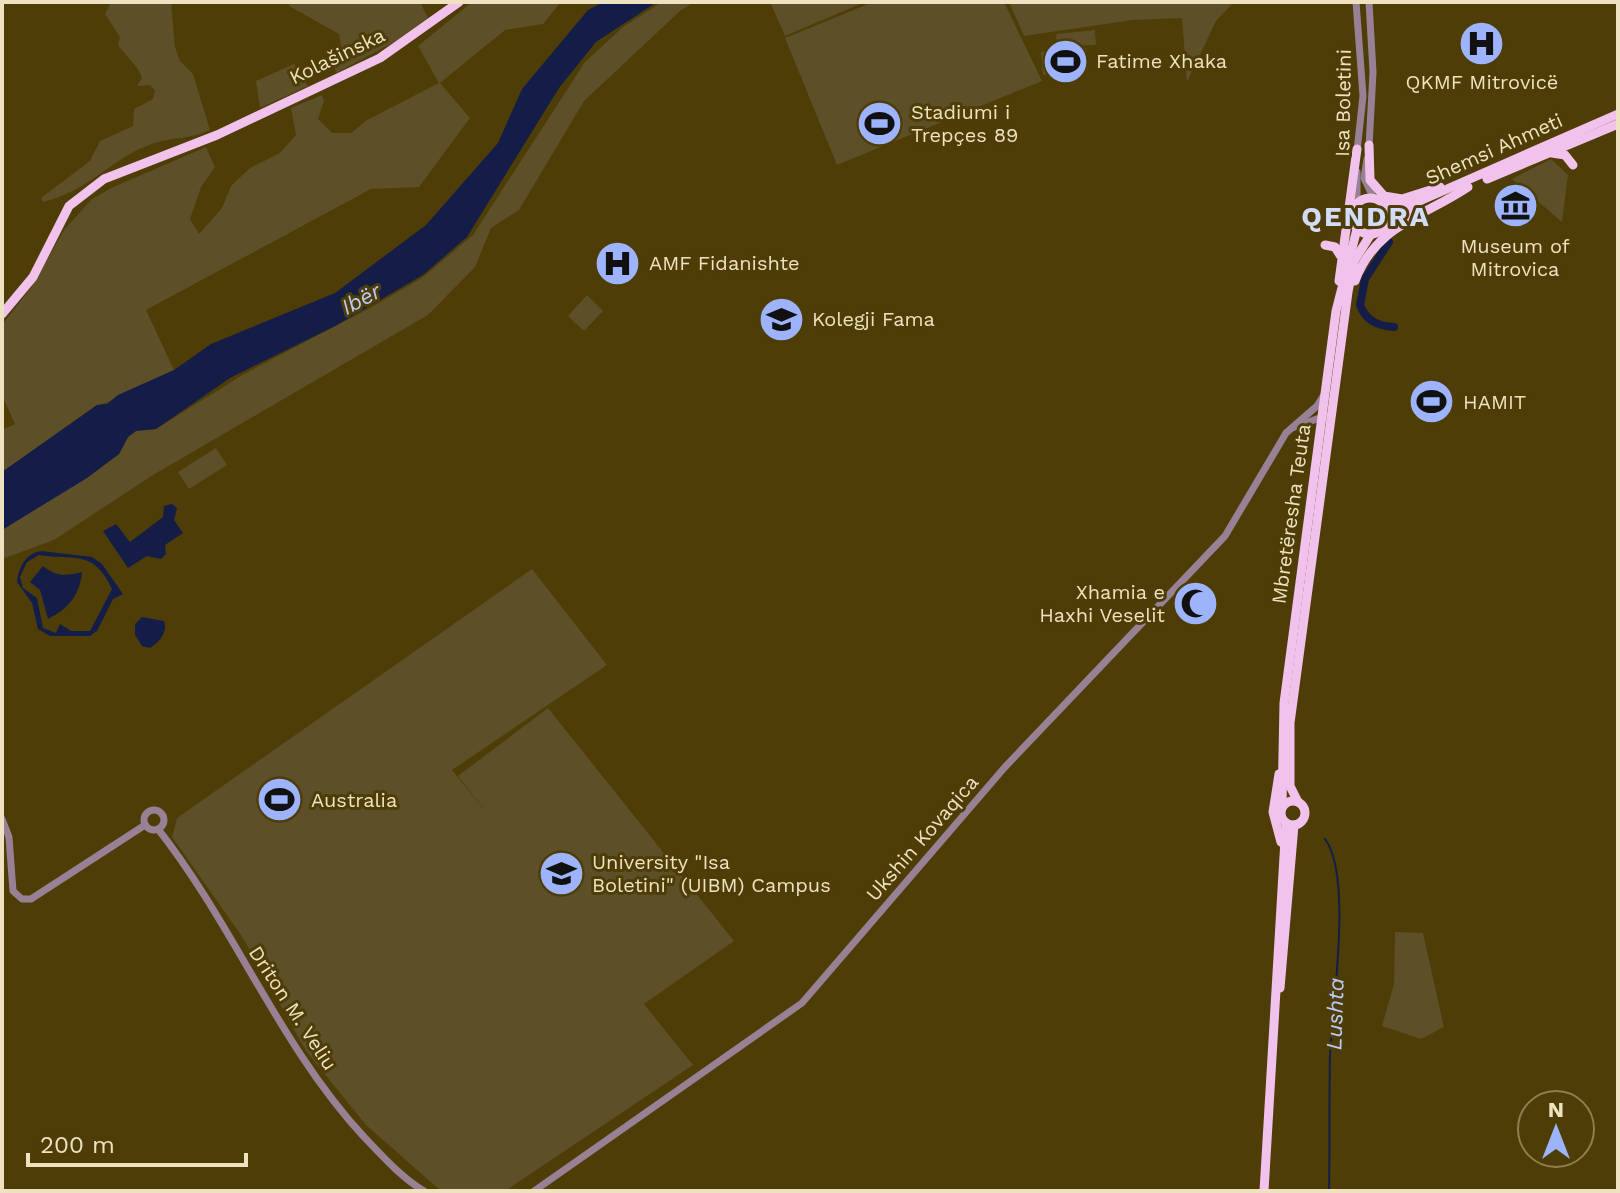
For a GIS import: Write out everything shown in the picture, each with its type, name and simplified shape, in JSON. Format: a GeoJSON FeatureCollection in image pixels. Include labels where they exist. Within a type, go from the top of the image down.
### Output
{"type":"FeatureCollection","features":[{"type":"Feature","properties":{"kind":"main road","name":"Kolašinska"},"geometry":{"type":"LineString","coordinates":[[2,314],[33,277],[69,206],[104,179],[128,167],[217,135],[380,58],[459,2]]}},
{"type":"Feature","properties":{"kind":"main road","name":"Shemsi Ahmeti"},"geometry":{"type":"LineString","coordinates":[[1388,220],[1618,114]]}},
{"type":"Feature","properties":{"kind":"main road","name":"Shemsi Ahmeti"},"geometry":{"type":"LineString","coordinates":[[1378,201],[1402,207],[1618,124]]}},
{"type":"Feature","properties":{"kind":"main road"},"geometry":{"type":"LineString","coordinates":[[1369,145],[1370,180],[1384,196],[1402,199],[1465,185]]}},
{"type":"Feature","properties":{"kind":"main road"},"geometry":{"type":"LineString","coordinates":[[1338,297],[1340,255],[1357,149]]}},
{"type":"Feature","properties":{"kind":"main road"},"geometry":{"type":"LineString","coordinates":[[1549,153],[1562,154],[1573,165]]}},
{"type":"Feature","properties":{"kind":"main road"},"geometry":{"type":"LineString","coordinates":[[1345,315],[1361,263],[1374,244],[1465,185]]}},
{"type":"Feature","properties":{"kind":"main road"},"geometry":{"type":"LineString","coordinates":[[1378,201],[1388,220],[1382,230],[1371,234],[1357,229],[1352,214],[1357,204],[1378,201]]}},
{"type":"Feature","properties":{"kind":"main road","name":"Mbretëresha Teuta"},"geometry":{"type":"LineString","coordinates":[[1298,802],[1290,786],[1290,723],[1338,297],[1357,229]]}},
{"type":"Feature","properties":{"kind":"main road","name":"Mbretëresha Teuta"},"geometry":{"type":"LineString","coordinates":[[1282,806],[1285,792],[1281,747],[1284,703],[1319,445],[1354,261],[1371,234]]}},
{"type":"Feature","properties":{"kind":"main road"},"geometry":{"type":"LineString","coordinates":[[1325,245],[1335,247],[1340,255]]}},
{"type":"Feature","properties":{"kind":"main road"},"geometry":{"type":"LineString","coordinates":[[1281,747],[1273,812],[1283,849]]}},
{"type":"Feature","properties":{"kind":"main road"},"geometry":{"type":"LineString","coordinates":[[1266,1191],[1283,849],[1290,824],[1305,814],[1298,802],[1288,801],[1282,806],[1281,817],[1290,824],[1293,840],[1266,1191]]}},
{"type":"Feature","properties":{"kind":"street","name":"Isa Boletini"},"geometry":{"type":"LineString","coordinates":[[1356,2],[1363,96],[1357,149],[1357,204]]}},
{"type":"Feature","properties":{"kind":"street","name":"Isa Boletini"},"geometry":{"type":"LineString","coordinates":[[1369,2],[1373,72],[1364,178],[1378,201]]}},
{"type":"Feature","properties":{"kind":"street","name":"Ukshin Kovaqica"},"geometry":{"type":"LineString","coordinates":[[534,1191],[802,1003],[1005,767],[1225,536],[1291,426],[1320,402],[1325,393]]}},
{"type":"Feature","properties":{"kind":"street","name":"Ukshin Kovaqica"},"geometry":{"type":"LineString","coordinates":[[1278,445],[1292,429],[1326,416]]}},
{"type":"Feature","properties":{"kind":"street"},"geometry":{"type":"LineString","coordinates":[[1301,424],[1313,430],[1319,445]]}},
{"type":"Feature","properties":{"kind":"street","name":"Driton M. Veliu"},"geometry":{"type":"LineString","coordinates":[[145,825],[146,813],[158,811],[164,818],[158,829],[189,869],[286,1032],[347,1118],[422,1190]]}},
{"type":"Feature","properties":{"kind":"street"},"geometry":{"type":"LineString","coordinates":[[2,819],[9,837],[13,891],[22,899],[31,899],[145,825],[158,829]]}},
{"type":"Feature","properties":{"kind":"shaded area"},"geometry":{"type":"Polygon","coordinates":[[[111,2],[171,2],[175,47],[180,61],[193,74],[210,130],[140,149],[74,190],[43,202],[41,198],[90,161],[100,141],[133,126],[134,109],[153,99],[155,90],[150,85],[137,86],[142,78],[118,45],[120,37],[105,14],[111,2]]]}},
{"type":"Feature","properties":{"kind":"shaded area"},"geometry":{"type":"Polygon","coordinates":[[[290,2],[420,2],[428,18],[396,41],[336,73],[334,64],[343,59],[339,34],[289,6],[290,2]]]}},
{"type":"Feature","properties":{"kind":"shaded area"},"geometry":{"type":"Polygon","coordinates":[[[472,2],[561,2],[543,24],[505,30],[440,83],[470,118],[419,187],[371,189],[146,310],[174,370],[97,405],[2,472],[2,430],[15,424],[2,395],[2,325],[33,285],[64,230],[91,200],[111,188],[206,147],[215,167],[201,187],[190,219],[199,234],[222,208],[231,186],[250,168],[280,153],[296,135],[291,108],[322,95],[324,101],[318,119],[332,133],[351,133],[367,120],[439,83],[418,46],[472,2]]]}},
{"type":"Feature","properties":{"kind":"shaded area"},"geometry":{"type":"Polygon","coordinates":[[[662,2],[694,2],[680,11],[584,101],[519,210],[491,228],[475,267],[428,315],[153,475],[54,540],[2,559],[2,530],[119,454],[128,437],[136,431],[156,429],[244,374],[422,278],[473,235],[585,62],[623,27],[662,2]]]}},
{"type":"Feature","properties":{"kind":"shaded area"},"geometry":{"type":"Polygon","coordinates":[[[770,2],[865,2],[785,36],[770,2]]]}},
{"type":"Feature","properties":{"kind":"shaded area","name":"Stadiumi i Trepçes 89"},"geometry":{"type":"Polygon","coordinates":[[[873,2],[1004,2],[1042,81],[837,165],[785,38],[873,2]]]}},
{"type":"Feature","properties":{"kind":"shaded area"},"geometry":{"type":"Polygon","coordinates":[[[1009,2],[1234,2],[1216,21],[1187,82],[1182,18],[1133,20],[1024,36],[1009,2]]]}},
{"type":"Feature","properties":{"kind":"shaded area","name":"Fatime Xhaka"},"geometry":{"type":"Polygon","coordinates":[[[1095,30],[1096,45],[1057,46],[1056,34],[1095,30]]]}},
{"type":"Feature","properties":{"kind":"shaded area","name":"Fatime Xhaka"},"geometry":{"type":"Polygon","coordinates":[[[1086,48],[1088,70],[1043,75],[1041,52],[1086,48]]]}},
{"type":"Feature","properties":{"kind":"shaded area"},"geometry":{"type":"Polygon","coordinates":[[[294,64],[308,86],[260,108],[256,81],[294,64]]]}},
{"type":"Feature","properties":{"kind":"shaded area"},"geometry":{"type":"Polygon","coordinates":[[[1551,159],[1568,175],[1562,222],[1512,179],[1551,159]]]}},
{"type":"Feature","properties":{"kind":"shaded area"},"geometry":{"type":"Polygon","coordinates":[[[1366,205],[1374,205],[1381,216],[1374,227],[1366,227],[1359,220],[1359,212],[1366,205]]]}},
{"type":"Feature","properties":{"kind":"shaded area"},"geometry":{"type":"Polygon","coordinates":[[[587,295],[603,311],[584,331],[568,316],[587,295]]]}},
{"type":"Feature","properties":{"kind":"shaded area"},"geometry":{"type":"Polygon","coordinates":[[[216,448],[227,465],[189,489],[178,472],[216,448]]]}},
{"type":"Feature","properties":{"kind":"shaded area","name":"University \"Isa Boletini\" (UIBM) Campus"},"geometry":{"type":"Polygon","coordinates":[[[532,569],[607,665],[452,770],[492,819],[458,776],[548,708],[734,941],[644,1004],[693,1065],[505,1191],[441,1191],[366,1125],[306,1051],[243,938],[172,837],[177,818],[532,569]]]}},
{"type":"Feature","properties":{"kind":"shaded area"},"geometry":{"type":"Polygon","coordinates":[[[1395,932],[1423,933],[1444,1027],[1421,1039],[1382,1026],[1394,984],[1395,932]]]}},
{"type":"Feature","properties":{"kind":"water","name":"Ibër"},"geometry":{"type":"Polygon","coordinates":[[[603,2],[657,2],[596,42],[559,88],[467,237],[423,275],[335,326],[230,378],[156,429],[136,431],[128,437],[119,454],[87,478],[2,530],[2,472],[97,405],[107,404],[118,395],[174,370],[211,344],[335,293],[426,225],[498,143],[522,89],[588,10],[603,2]]]}},
{"type":"Feature","properties":{"kind":"water"},"geometry":{"type":"Polygon","coordinates":[[[172,504],[177,508],[174,520],[183,533],[165,545],[166,554],[161,559],[147,556],[128,568],[103,531],[116,524],[130,542],[163,517],[164,506],[172,504]]]}},
{"type":"Feature","properties":{"kind":"water"},"geometry":{"type":"Polygon","coordinates":[[[41,551],[92,557],[102,564],[123,594],[113,599],[97,631],[90,636],[50,636],[38,629],[32,603],[17,582],[24,562],[41,551]],[[39,555],[27,562],[20,577],[23,588],[37,598],[43,628],[56,633],[60,624],[71,631],[90,631],[112,589],[105,576],[82,559],[39,555]]]}},
{"type":"Feature","properties":{"kind":"water"},"geometry":{"type":"Polygon","coordinates":[[[43,566],[61,575],[82,572],[79,588],[72,600],[48,619],[40,590],[30,582],[43,566]]]}},
{"type":"Feature","properties":{"kind":"water"},"geometry":{"type":"Polygon","coordinates":[[[142,617],[164,621],[164,633],[150,648],[142,646],[135,635],[135,624],[142,617]]]}},
{"type":"Feature","properties":{"kind":"waterway","name":"Lushta"},"geometry":{"type":"LineString","coordinates":[[1389,242],[1365,279],[1360,305],[1373,322],[1394,327]]}},
{"type":"Feature","properties":{"kind":"waterway","name":"Lushta"},"geometry":{"type":"LineString","coordinates":[[1325,839],[1333,857],[1338,882],[1339,911],[1330,1056],[1329,1191]]}},
{"type":"Feature","properties":{"kind":"place","name":"QKMF Mitrovicë"},"geometry":{"type":"Point","coordinates":[1482,43]}},
{"type":"Feature","properties":{"kind":"place","name":"Fatime Xhaka"},"geometry":{"type":"Point","coordinates":[1065,61]}},
{"type":"Feature","properties":{"kind":"place","name":"Stadiumi i Trepçes 89"},"geometry":{"type":"Point","coordinates":[880,123]}},
{"type":"Feature","properties":{"kind":"place","name":"Museum of Mitrovica"},"geometry":{"type":"Point","coordinates":[1515,206]}},
{"type":"Feature","properties":{"kind":"place","name":"AMF Fidanishte"},"geometry":{"type":"Point","coordinates":[618,263]}},
{"type":"Feature","properties":{"kind":"place","name":"Kolegji Fama"},"geometry":{"type":"Point","coordinates":[781,319]}},
{"type":"Feature","properties":{"kind":"place","name":"HAMIT"},"geometry":{"type":"Point","coordinates":[1432,402]}},
{"type":"Feature","properties":{"kind":"place","name":"Xhamia e Haxhi Veselit"},"geometry":{"type":"Point","coordinates":[1196,603]}},
{"type":"Feature","properties":{"kind":"place","name":"Australia"},"geometry":{"type":"Point","coordinates":[280,800]}},
{"type":"Feature","properties":{"kind":"place","name":"University \"Isa Boletini\" (UIBM) Campus"},"geometry":{"type":"Point","coordinates":[561,873]}},
{"type":"Feature","properties":{"kind":"district","name":"QENDRA"},"geometry":{"type":"Point","coordinates":[1366,216]}}]}
